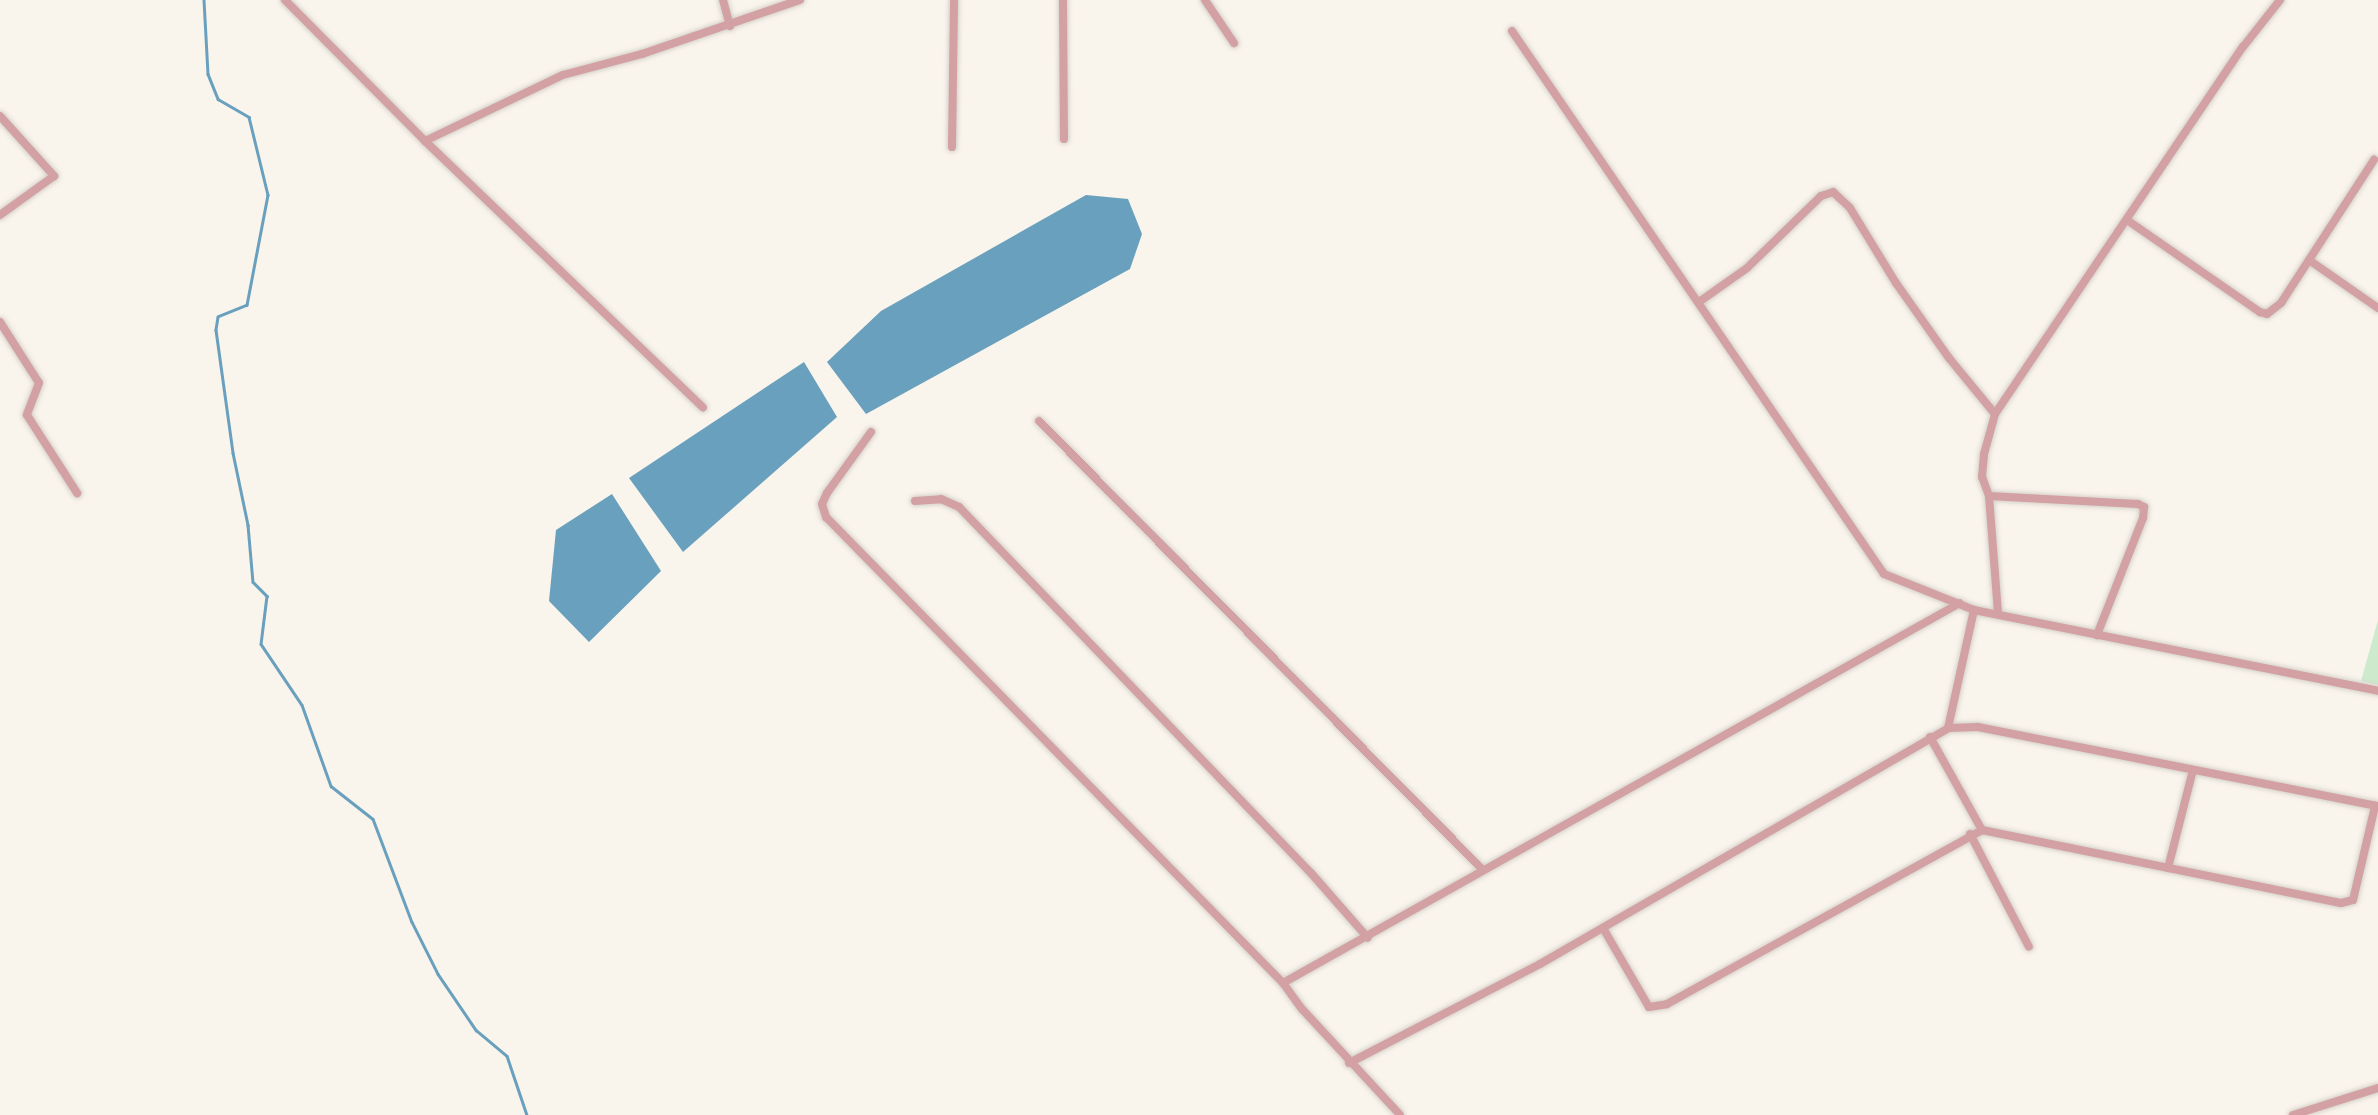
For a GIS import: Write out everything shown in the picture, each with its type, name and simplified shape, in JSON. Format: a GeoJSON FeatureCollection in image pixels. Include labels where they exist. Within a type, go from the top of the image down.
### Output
{"type":"FeatureCollection","features":[{"type":"Feature","properties":{"kind":"street"},"geometry":{"type":"LineString","coordinates":[[285,0],[425,141],[703,408]]}},
{"type":"Feature","properties":{"kind":"street"},"geometry":{"type":"LineString","coordinates":[[723,0],[730,26]]}},
{"type":"Feature","properties":{"kind":"street"},"geometry":{"type":"LineString","coordinates":[[425,141],[563,75],[642,54],[800,0]]}},
{"type":"Feature","properties":{"kind":"street"},"geometry":{"type":"LineString","coordinates":[[952,147],[954,0]]}},
{"type":"Feature","properties":{"kind":"street"},"geometry":{"type":"LineString","coordinates":[[1063,0],[1064,139]]}},
{"type":"Feature","properties":{"kind":"street"},"geometry":{"type":"LineString","coordinates":[[1206,0],[1234,43]]}},
{"type":"Feature","properties":{"kind":"street"},"geometry":{"type":"LineString","coordinates":[[1998,613],[1989,496],[1982,477],[1984,454],[1994,414],[2243,47],[2280,0]]}},
{"type":"Feature","properties":{"kind":"street"},"geometry":{"type":"LineString","coordinates":[[1512,31],[1879,569],[1889,577],[1974,610],[2378,691]]}},
{"type":"Feature","properties":{"kind":"street"},"geometry":{"type":"LineString","coordinates":[[0,116],[54,176],[0,215]]}},
{"type":"Feature","properties":{"kind":"street"},"geometry":{"type":"LineString","coordinates":[[2127,220],[2260,312],[2267,314],[2281,303],[2374,160]]}},
{"type":"Feature","properties":{"kind":"street"},"geometry":{"type":"LineString","coordinates":[[1699,302],[1746,268],[1821,196],[1833,192],[1850,208],[1896,283],[1949,358],[1994,414]]}},
{"type":"Feature","properties":{"kind":"street"},"geometry":{"type":"LineString","coordinates":[[2309,260],[2378,308]]}},
{"type":"Feature","properties":{"kind":"street"},"geometry":{"type":"LineString","coordinates":[[0,322],[39,383],[27,415],[77,493]]}},
{"type":"Feature","properties":{"kind":"street"},"geometry":{"type":"LineString","coordinates":[[1039,421],[1483,870]]}},
{"type":"Feature","properties":{"kind":"street"},"geometry":{"type":"LineString","coordinates":[[871,432],[827,493],[822,505],[826,517],[1283,983],[1349,1063],[1400,1115]]}},
{"type":"Feature","properties":{"kind":"street"},"geometry":{"type":"LineString","coordinates":[[1989,496],[2138,504],[2144,507],[2143,518],[2097,635]]}},
{"type":"Feature","properties":{"kind":"street"},"geometry":{"type":"LineString","coordinates":[[915,501],[941,499],[958,507],[1311,873],[1368,937]]}},
{"type":"Feature","properties":{"kind":"street"},"geometry":{"type":"LineString","coordinates":[[1283,983],[1960,603]]}},
{"type":"Feature","properties":{"kind":"street"},"geometry":{"type":"LineString","coordinates":[[1948,728],[1974,610]]}},
{"type":"Feature","properties":{"kind":"street"},"geometry":{"type":"LineString","coordinates":[[1349,1063],[1603,928],[1948,728],[1978,727],[2377,806],[2353,900],[2341,903],[1982,830],[1970,834],[1667,1004],[1649,1007],[1603,928]]}},
{"type":"Feature","properties":{"kind":"street"},"geometry":{"type":"LineString","coordinates":[[1930,737],[1982,830]]}},
{"type":"Feature","properties":{"kind":"street"},"geometry":{"type":"LineString","coordinates":[[2168,867],[2193,770]]}},
{"type":"Feature","properties":{"kind":"street"},"geometry":{"type":"LineString","coordinates":[[1970,834],[2029,947]]}},
{"type":"Feature","properties":{"kind":"street"},"geometry":{"type":"LineString","coordinates":[[2293,1115],[2378,1088]]}},
{"type":"Feature","properties":{"kind":"green space"},"geometry":{"type":"Polygon","coordinates":[[[2378,620],[2378,685],[2361,681],[2378,620]]]}},
{"type":"Feature","properties":{"kind":"water"},"geometry":{"type":"Polygon","coordinates":[[[1086,195],[1128,199],[1142,234],[1130,269],[866,414],[827,362],[881,311],[1086,195]]]}},
{"type":"Feature","properties":{"kind":"water"},"geometry":{"type":"Polygon","coordinates":[[[804,362],[837,417],[683,552],[629,478],[804,362]]]}},
{"type":"Feature","properties":{"kind":"water"},"geometry":{"type":"Polygon","coordinates":[[[612,494],[661,571],[589,642],[549,601],[556,530],[612,494]]]}},
{"type":"Feature","properties":{"kind":"waterway"},"geometry":{"type":"LineString","coordinates":[[204,0],[208,74],[218,99],[249,117],[268,195],[247,305],[218,317],[216,330],[233,453],[248,525],[253,582],[267,596],[261,644],[302,705],[331,786],[373,819],[412,922],[438,974],[476,1030],[507,1056],[527,1115]]}}]}
